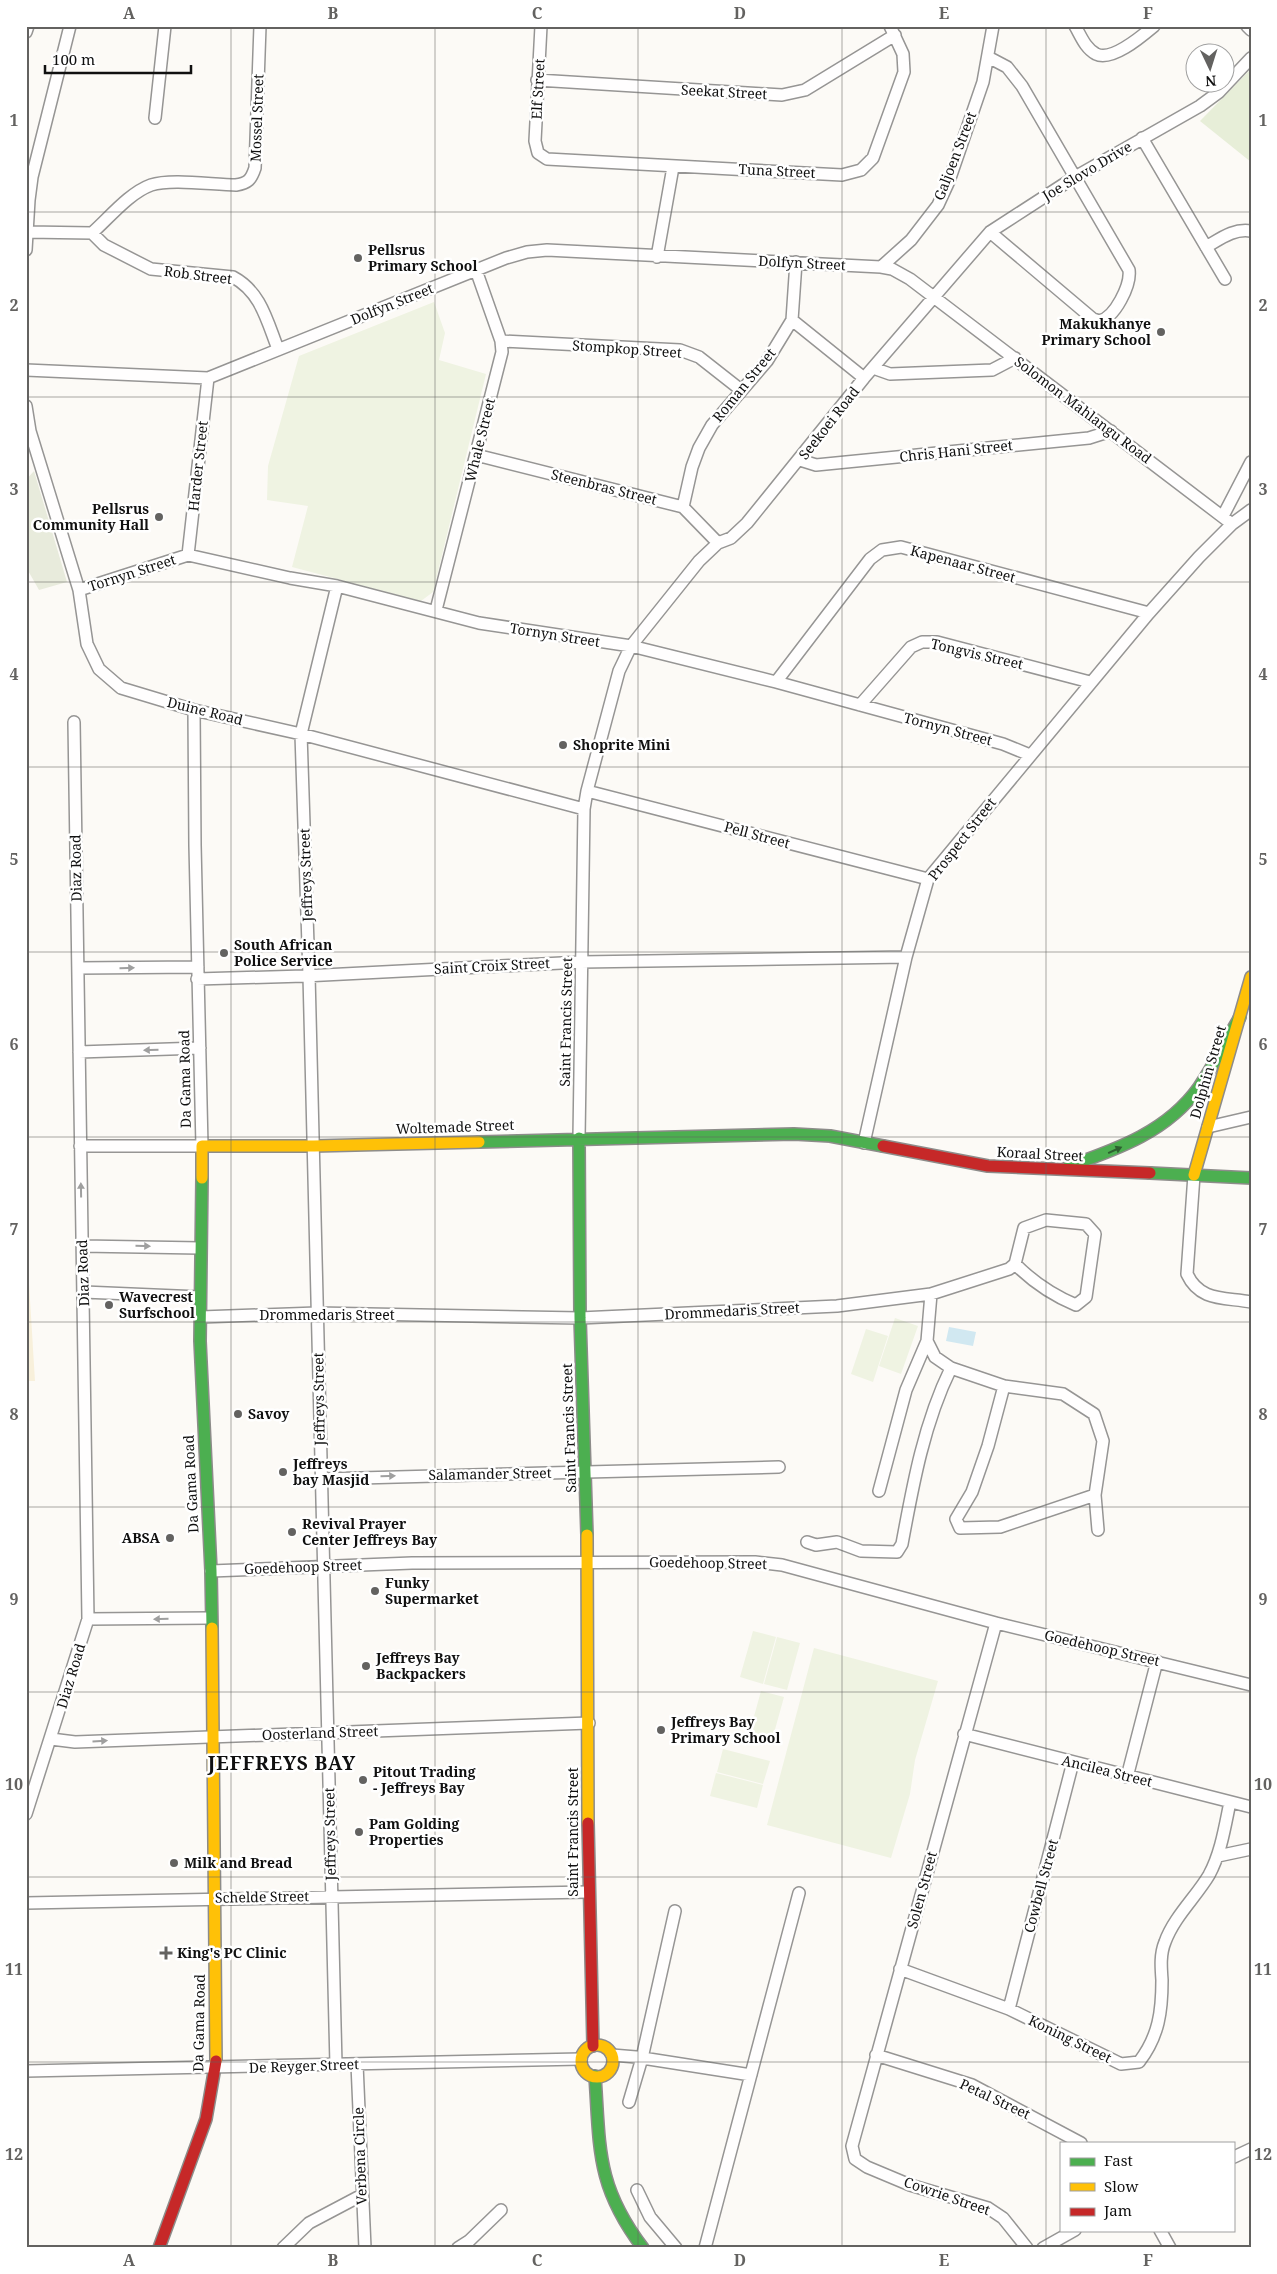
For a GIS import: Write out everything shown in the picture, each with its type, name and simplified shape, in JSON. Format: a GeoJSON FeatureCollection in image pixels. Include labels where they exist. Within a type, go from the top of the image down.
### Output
{"type":"FeatureCollection","features":[{"type":"Feature","properties":{"kind":"street"},"geometry":{"type":"LineString","coordinates":[[26,32],[28,26]]}},
{"type":"Feature","properties":{"kind":"street"},"geometry":{"type":"LineString","coordinates":[[26,250],[29,177],[70,26]]}},
{"type":"Feature","properties":{"kind":"street"},"geometry":{"type":"LineString","coordinates":[[155,118],[165,26]]}},
{"type":"Feature","properties":{"kind":"street","name":"Mossel Street"},"geometry":{"type":"LineString","coordinates":[[92,234],[137,192],[151,185],[164,182],[236,185],[246,184],[252,179],[255,168],[260,26]]}},
{"type":"Feature","properties":{"kind":"street","name":"Elf Street"},"geometry":{"type":"LineString","coordinates":[[538,152],[535,141],[541,26]]}},
{"type":"Feature","properties":{"kind":"street","name":"Galjoen Street"},"geometry":{"type":"LineString","coordinates":[[881,267],[911,240],[938,205],[949,182],[982,82],[993,26]]}},
{"type":"Feature","properties":{"kind":"street"},"geometry":{"type":"LineString","coordinates":[[1075,26],[1086,46],[1097,54],[1108,56],[1135,42],[1154,26]]}},
{"type":"Feature","properties":{"kind":"street"},"geometry":{"type":"LineString","coordinates":[[1246,26],[1251,30]]}},
{"type":"Feature","properties":{"kind":"street","name":"Seekat Street"},"geometry":{"type":"LineString","coordinates":[[537,80],[782,95],[805,90],[893,31]]}},
{"type":"Feature","properties":{"kind":"street","name":"Tuna Street"},"geometry":{"type":"LineString","coordinates":[[538,152],[547,158],[673,167],[842,175],[861,170],[873,158],[904,72],[903,54],[893,31]]}},
{"type":"Feature","properties":{"kind":"street"},"geometry":{"type":"LineString","coordinates":[[988,57],[1007,67],[1022,86],[1129,270],[1128,288],[1108,317],[1099,321],[1093,320],[990,232]]}},
{"type":"Feature","properties":{"kind":"street","name":"Joe Slovo Drive"},"geometry":{"type":"LineString","coordinates":[[933,296],[990,232],[1075,176],[1200,106],[1219,92],[1251,58]]}},
{"type":"Feature","properties":{"kind":"street"},"geometry":{"type":"LineString","coordinates":[[1142,138],[1225,279]]}},
{"type":"Feature","properties":{"kind":"street"},"geometry":{"type":"LineString","coordinates":[[656,257],[673,167]]}},
{"type":"Feature","properties":{"kind":"street"},"geometry":{"type":"LineString","coordinates":[[1206,247],[1227,235],[1243,230],[1251,231]]}},
{"type":"Feature","properties":{"kind":"street"},"geometry":{"type":"LineString","coordinates":[[27,232],[92,234]]}},
{"type":"Feature","properties":{"kind":"street","name":"Rob Street"},"geometry":{"type":"LineString","coordinates":[[92,234],[104,245],[151,269],[233,276],[244,283],[256,295],[278,348]]}},
{"type":"Feature","properties":{"kind":"street","name":"Dolfyn Street"},"geometry":{"type":"LineString","coordinates":[[26,370],[208,378],[278,348],[476,270],[526,252],[547,250],[881,267],[892,269],[910,279],[933,296]]}},
{"type":"Feature","properties":{"kind":"street","name":"Roman Street"},"geometry":{"type":"LineString","coordinates":[[683,508],[698,448],[712,425],[767,361],[792,320],[796,262]]}},
{"type":"Feature","properties":{"kind":"street","name":"Whale Street"},"geometry":{"type":"LineString","coordinates":[[436,610],[502,352],[501,341],[476,270]]}},
{"type":"Feature","properties":{"kind":"street","name":"Solomon Mahlangu Road"},"geometry":{"type":"LineString","coordinates":[[933,296],[1232,524]]}},
{"type":"Feature","properties":{"kind":"street","name":"Seekoei Road"},"geometry":{"type":"LineString","coordinates":[[632,646],[699,561],[718,543],[731,538],[747,523],[933,296]]}},
{"type":"Feature","properties":{"kind":"street"},"geometry":{"type":"LineString","coordinates":[[792,320],[864,378]]}},
{"type":"Feature","properties":{"kind":"street","name":"Stompkop Street"},"geometry":{"type":"LineString","coordinates":[[501,341],[680,350],[699,358],[741,390]]}},
{"type":"Feature","properties":{"kind":"street"},"geometry":{"type":"LineString","coordinates":[[873,368],[890,374],[992,370],[1015,358]]}},
{"type":"Feature","properties":{"kind":"street","name":"Harder Street"},"geometry":{"type":"LineString","coordinates":[[188,555],[208,378]]}},
{"type":"Feature","properties":{"kind":"street","name":"Duine Road"},"geometry":{"type":"LineString","coordinates":[[26,406],[28,431],[79,590],[88,644],[99,670],[121,688],[194,710],[301,734],[584,809]]}},
{"type":"Feature","properties":{"kind":"street","name":"Chris Hani Street"},"geometry":{"type":"LineString","coordinates":[[800,460],[816,464],[1089,438],[1111,431]]}},
{"type":"Feature","properties":{"kind":"street","name":"Steenbras Street"},"geometry":{"type":"LineString","coordinates":[[476,455],[683,508]]}},
{"type":"Feature","properties":{"kind":"street"},"geometry":{"type":"LineString","coordinates":[[1223,516],[1246,478],[1251,462]]}},
{"type":"Feature","properties":{"kind":"street"},"geometry":{"type":"LineString","coordinates":[[683,508],[718,543]]}},
{"type":"Feature","properties":{"kind":"street","name":"Prospect Street"},"geometry":{"type":"LineString","coordinates":[[864,1143],[906,957],[928,879],[1149,613],[1199,557],[1232,524],[1251,510]]}},
{"type":"Feature","properties":{"kind":"street","name":"Kapenaar Street"},"geometry":{"type":"LineString","coordinates":[[776,682],[870,559],[882,550],[901,547],[1149,613]]}},
{"type":"Feature","properties":{"kind":"street","name":"Tornyn Street"},"geometry":{"type":"LineString","coordinates":[[79,590],[188,555],[290,578],[337,586],[436,610],[479,623],[632,646],[776,682],[1003,744],[1030,755]]}},
{"type":"Feature","properties":{"kind":"street","name":"Jeffreys Street"},"geometry":{"type":"LineString","coordinates":[[336,2065],[310,975],[301,734],[337,586]]}},
{"type":"Feature","properties":{"kind":"street","name":"Tongvis Street"},"geometry":{"type":"LineString","coordinates":[[860,705],[910,647],[922,642],[937,642],[1090,682]]}},
{"type":"Feature","properties":{"kind":"street","name":"Saint Francis Street"},"geometry":{"type":"LineString","coordinates":[[593,2046],[588,1892],[588,1563],[580,1318],[579,1138],[584,809],[587,790],[619,671],[632,646]]}},
{"type":"Feature","properties":{"kind":"street","name":"Da Gama Road"},"geometry":{"type":"LineString","coordinates":[[159,2248],[206,2118],[216,2066],[210,1570],[200,1297],[202,1146],[197,979],[194,710]]}},
{"type":"Feature","properties":{"kind":"street","name":"Diaz Road"},"geometry":{"type":"LineString","coordinates":[[26,1814],[88,1620],[89,1579],[85,1493],[84,1292],[74,722]]}},
{"type":"Feature","properties":{"kind":"street","name":"Pell Street"},"geometry":{"type":"LineString","coordinates":[[587,790],[928,879]]}},
{"type":"Feature","properties":{"kind":"street","name":"Saint Croix Street"},"geometry":{"type":"LineString","coordinates":[[197,979],[581,962],[906,957]]}},
{"type":"Feature","properties":{"kind":"street"},"geometry":{"type":"LineString","coordinates":[[78,968],[198,967]]}},
{"type":"Feature","properties":{"kind":"street","name":"Dolphin Street"},"geometry":{"type":"LineString","coordinates":[[1194,1175],[1251,977]]}},
{"type":"Feature","properties":{"kind":"street"},"geometry":{"type":"LineString","coordinates":[[1052,1170],[1088,1160],[1144,1136],[1174,1114],[1198,1088],[1240,1017]]}},
{"type":"Feature","properties":{"kind":"street"},"geometry":{"type":"LineString","coordinates":[[79,1052],[200,1048]]}},
{"type":"Feature","properties":{"kind":"street"},"geometry":{"type":"LineString","coordinates":[[1208,1128],[1251,1117]]}},
{"type":"Feature","properties":{"kind":"street","name":"Woltemade Street"},"geometry":{"type":"LineString","coordinates":[[80,1146],[314,1146],[579,1138],[794,1134],[830,1136]]}},
{"type":"Feature","properties":{"kind":"street","name":"Koraal Street"},"geometry":{"type":"LineString","coordinates":[[830,1136],[988,1166],[1251,1178]]}},
{"type":"Feature","properties":{"kind":"street"},"geometry":{"type":"LineString","coordinates":[[1194,1175],[1187,1274],[1192,1284],[1205,1294],[1251,1302]]}},
{"type":"Feature","properties":{"kind":"street"},"geometry":{"type":"LineString","coordinates":[[1046,1220],[1086,1224],[1095,1234],[1086,1297],[1076,1305],[1031,1281],[1014,1264],[1024,1228],[1046,1220]]}},
{"type":"Feature","properties":{"kind":"street"},"geometry":{"type":"LineString","coordinates":[[82,1246],[200,1248]]}},
{"type":"Feature","properties":{"kind":"street","name":"Drommedaris Street"},"geometry":{"type":"LineString","coordinates":[[201,1317],[317,1314],[580,1318],[837,1306],[931,1294],[1009,1269],[1014,1264]]}},
{"type":"Feature","properties":{"kind":"street"},"geometry":{"type":"LineString","coordinates":[[84,1292],[200,1297]]}},
{"type":"Feature","properties":{"kind":"street"},"geometry":{"type":"LineString","coordinates":[[879,1491],[906,1390],[927,1341],[931,1294]]}},
{"type":"Feature","properties":{"kind":"street"},"geometry":{"type":"LineString","coordinates":[[927,1341],[935,1357],[951,1368],[1004,1386],[1063,1394],[1094,1414],[1100,1425],[1103,1441],[1095,1495],[1098,1530]]}},
{"type":"Feature","properties":{"kind":"street"},"geometry":{"type":"LineString","coordinates":[[807,1542],[816,1545],[838,1542],[861,1552],[897,1552],[902,1544],[914,1482],[937,1397],[951,1368]]}},
{"type":"Feature","properties":{"kind":"street"},"geometry":{"type":"LineString","coordinates":[[1004,1386],[988,1446],[972,1492],[956,1519],[960,1528],[1000,1527],[1095,1495]]}},
{"type":"Feature","properties":{"kind":"street","name":"Salamander Street"},"geometry":{"type":"LineString","coordinates":[[322,1479],[779,1467]]}},
{"type":"Feature","properties":{"kind":"street","name":"Goedehoop Street"},"geometry":{"type":"LineString","coordinates":[[210,1570],[412,1563],[746,1562],[782,1565],[996,1622],[1251,1685]]}},
{"type":"Feature","properties":{"kind":"street"},"geometry":{"type":"LineString","coordinates":[[88,1620],[210,1618]]}},
{"type":"Feature","properties":{"kind":"street","name":"Solen Street"},"geometry":{"type":"LineString","coordinates":[[856,2159],[852,2146],[854,2133],[996,1622]]}},
{"type":"Feature","properties":{"kind":"street"},"geometry":{"type":"LineString","coordinates":[[1127,1777],[1157,1661]]}},
{"type":"Feature","properties":{"kind":"street","name":"Oosterland Street"},"geometry":{"type":"LineString","coordinates":[[51,1740],[75,1742],[213,1736],[329,1734],[589,1723]]}},
{"type":"Feature","properties":{"kind":"street","name":"Ancilea Street"},"geometry":{"type":"LineString","coordinates":[[964,1734],[1251,1807]]}},
{"type":"Feature","properties":{"kind":"street","name":"Cowbell Street"},"geometry":{"type":"LineString","coordinates":[[1009,2009],[1073,1762]]}},
{"type":"Feature","properties":{"kind":"street","name":"Koning Street"},"geometry":{"type":"LineString","coordinates":[[900,1969],[1009,2009],[1121,2064],[1139,2062],[1148,2051],[1158,2029],[1161,2016],[1161,1959],[1165,1942],[1174,1924],[1209,1875],[1218,1856],[1230,1802]]}},
{"type":"Feature","properties":{"kind":"street"},"geometry":{"type":"LineString","coordinates":[[1218,1856],[1251,1850]]}},
{"type":"Feature","properties":{"kind":"street","name":"Schelde Street"},"geometry":{"type":"LineString","coordinates":[[26,1903],[588,1892]]}},
{"type":"Feature","properties":{"kind":"street"},"geometry":{"type":"LineString","coordinates":[[705,2248],[798,1893]]}},
{"type":"Feature","properties":{"kind":"street"},"geometry":{"type":"LineString","coordinates":[[629,2102],[642,2058],[675,1911]]}},
{"type":"Feature","properties":{"kind":"street"},"geometry":{"type":"LineString","coordinates":[[593,2046],[606,2047],[612,2055],[613,2060],[610,2070],[602,2076],[595,2076],[583,2069],[581,2059],[586,2049],[593,2046]]}},
{"type":"Feature","properties":{"kind":"street"},"geometry":{"type":"LineString","coordinates":[[612,2055],[751,2075]]}},
{"type":"Feature","properties":{"kind":"street","name":"Petal Street"},"geometry":{"type":"LineString","coordinates":[[876,2055],[972,2085],[1079,2142]]}},
{"type":"Feature","properties":{"kind":"street","name":"De Reyger Street"},"geometry":{"type":"LineString","coordinates":[[26,2071],[581,2059]]}},
{"type":"Feature","properties":{"kind":"street","name":"Verbena Circle"},"geometry":{"type":"LineString","coordinates":[[357,2064],[365,2248]]}},
{"type":"Feature","properties":{"kind":"street"},"geometry":{"type":"LineString","coordinates":[[595,2076],[602,2159],[607,2187],[619,2212],[643,2248]]}},
{"type":"Feature","properties":{"kind":"street"},"geometry":{"type":"LineString","coordinates":[[1234,2157],[1251,2149]]}},
{"type":"Feature","properties":{"kind":"street","name":"Cowrie Street"},"geometry":{"type":"LineString","coordinates":[[856,2159],[866,2167],[910,2185],[988,2208],[1004,2218],[1027,2248]]}},
{"type":"Feature","properties":{"kind":"street"},"geometry":{"type":"LineString","coordinates":[[637,2190],[650,2216],[676,2248]]}},
{"type":"Feature","properties":{"kind":"street"},"geometry":{"type":"LineString","coordinates":[[283,2248],[308,2223],[362,2195]]}},
{"type":"Feature","properties":{"kind":"street"},"geometry":{"type":"LineString","coordinates":[[458,2248],[473,2244],[501,2210]]}},
{"type":"Feature","properties":{"kind":"street"},"geometry":{"type":"LineString","coordinates":[[1043,2248],[1071,2232]]}},
{"type":"Feature","properties":{"kind":"street"},"geometry":{"type":"LineString","coordinates":[[1161,2232],[1170,2248]]}},
{"type":"Feature","properties":{"kind":"green space"},"geometry":{"type":"Polygon","coordinates":[[[1251,69],[1251,162],[1200,121],[1228,92],[1234,92],[1234,86],[1251,69]]]}},
{"type":"Feature","properties":{"kind":"green space"},"geometry":{"type":"Polygon","coordinates":[[[434,302],[445,333],[439,360],[486,374],[433,592],[421,601],[292,567],[308,506],[267,500],[268,466],[299,356],[434,302]]]}},
{"type":"Feature","properties":{"kind":"green space"},"geometry":{"type":"Polygon","coordinates":[[[895,1318],[918,1326],[901,1374],[879,1366],[895,1318]]]}},
{"type":"Feature","properties":{"kind":"green space"},"geometry":{"type":"Polygon","coordinates":[[[866,1329],[888,1336],[873,1382],[851,1374],[866,1329]]]}},
{"type":"Feature","properties":{"kind":"green space"},"geometry":{"type":"Polygon","coordinates":[[[753,1631],[776,1637],[763,1684],[740,1677],[753,1631]]]}},
{"type":"Feature","properties":{"kind":"green space"},"geometry":{"type":"Polygon","coordinates":[[[777,1637],[800,1643],[787,1690],[764,1684],[777,1637]]]}},
{"type":"Feature","properties":{"kind":"green space"},"geometry":{"type":"Polygon","coordinates":[[[814,1648],[938,1681],[915,1760],[910,1794],[891,1858],[767,1825],[814,1648]]]}},
{"type":"Feature","properties":{"kind":"green space"},"geometry":{"type":"Polygon","coordinates":[[[761,1691],[784,1697],[771,1744],[748,1738],[761,1691]]]}},
{"type":"Feature","properties":{"kind":"green space"},"geometry":{"type":"Polygon","coordinates":[[[723,1749],[770,1761],[763,1784],[717,1772],[723,1749]]]}},
{"type":"Feature","properties":{"kind":"green space"},"geometry":{"type":"Polygon","coordinates":[[[716,1773],[763,1785],[757,1808],[710,1796],[716,1773]]]}},
{"type":"Feature","properties":{"kind":"sand"},"geometry":{"type":"Polygon","coordinates":[[[26,1235],[35,1381],[26,1381],[26,1235]]]}},
{"type":"Feature","properties":{"kind":"shaded area"},"geometry":{"type":"Polygon","coordinates":[[[34,471],[67,582],[39,590],[26,567],[26,480],[34,471]]]}},
{"type":"Feature","properties":{"kind":"water"},"geometry":{"type":"Polygon","coordinates":[[[949,1327],[976,1332],[973,1346],[946,1341],[949,1327]]]}},
{"type":"Feature","properties":{"kind":"traffic: fast"},"geometry":{"type":"LineString","coordinates":[[1069,1166],[1106,1153],[1141,1137],[1172,1116],[1199,1087],[1240,1017]]}},
{"type":"Feature","properties":{"kind":"traffic: fast"},"geometry":{"type":"LineString","coordinates":[[479,1142],[794,1134],[830,1136],[883,1146]]}},
{"type":"Feature","properties":{"kind":"traffic: fast"},"geometry":{"type":"LineString","coordinates":[[579,1138],[580,1318],[587,1535]]}},
{"type":"Feature","properties":{"kind":"traffic: fast"},"geometry":{"type":"LineString","coordinates":[[1150,1173],[1251,1178]]}},
{"type":"Feature","properties":{"kind":"traffic: fast"},"geometry":{"type":"LineString","coordinates":[[202,1178],[200,1341],[212,1628]]}},
{"type":"Feature","properties":{"kind":"traffic: fast"},"geometry":{"type":"LineString","coordinates":[[595,2076],[600,2146],[608,2186],[616,2205],[643,2248]]}},
{"type":"Feature","properties":{"kind":"traffic: slow"},"geometry":{"type":"LineString","coordinates":[[1194,1175],[1251,977]]}},
{"type":"Feature","properties":{"kind":"traffic: slow"},"geometry":{"type":"LineString","coordinates":[[202,1178],[202,1146],[314,1146],[479,1142]]}},
{"type":"Feature","properties":{"kind":"traffic: slow"},"geometry":{"type":"LineString","coordinates":[[587,1535],[588,1823]]}},
{"type":"Feature","properties":{"kind":"traffic: slow"},"geometry":{"type":"LineString","coordinates":[[212,1628],[216,2061]]}},
{"type":"Feature","properties":{"kind":"traffic: slow"},"geometry":{"type":"LineString","coordinates":[[597,2045],[603,2046],[608,2050],[612,2055],[613,2061],[612,2067],[608,2072],[603,2076],[597,2077],[591,2076],[586,2072],[582,2067],[581,2061],[582,2055],[586,2050],[591,2046],[597,2045]]}},
{"type":"Feature","properties":{"kind":"traffic: jam"},"geometry":{"type":"LineString","coordinates":[[883,1146],[988,1166],[1150,1173]]}},
{"type":"Feature","properties":{"kind":"traffic: jam"},"geometry":{"type":"LineString","coordinates":[[588,1823],[593,2046]]}},
{"type":"Feature","properties":{"kind":"traffic: jam"},"geometry":{"type":"LineString","coordinates":[[159,2248],[206,2119],[216,2061]]}},
{"type":"Feature","properties":{"kind":"place","name":"Pellsrus Primary School"},"geometry":{"type":"Point","coordinates":[358,258]}},
{"type":"Feature","properties":{"kind":"place","name":"Makukhanye Primary School"},"geometry":{"type":"Point","coordinates":[1161,332]}},
{"type":"Feature","properties":{"kind":"place","name":"Pellsrus Community Hall"},"geometry":{"type":"Point","coordinates":[159,517]}},
{"type":"Feature","properties":{"kind":"place","name":"Shoprite Mini"},"geometry":{"type":"Point","coordinates":[563,745]}},
{"type":"Feature","properties":{"kind":"place","name":"South African Police Service"},"geometry":{"type":"Point","coordinates":[224,953]}},
{"type":"Feature","properties":{"kind":"place","name":"Wavecrest Surfschool"},"geometry":{"type":"Point","coordinates":[109,1305]}},
{"type":"Feature","properties":{"kind":"place","name":"Savoy"},"geometry":{"type":"Point","coordinates":[238,1414]}},
{"type":"Feature","properties":{"kind":"place","name":"Jeffreys bay Masjid"},"geometry":{"type":"Point","coordinates":[283,1472]}},
{"type":"Feature","properties":{"kind":"place","name":"Revival Prayer Center Jeffreys Bay"},"geometry":{"type":"Point","coordinates":[292,1532]}},
{"type":"Feature","properties":{"kind":"place","name":"ABSA"},"geometry":{"type":"Point","coordinates":[170,1538]}},
{"type":"Feature","properties":{"kind":"place","name":"Funky Supermarket"},"geometry":{"type":"Point","coordinates":[375,1591]}},
{"type":"Feature","properties":{"kind":"place","name":"Jeffreys Bay Backpackers"},"geometry":{"type":"Point","coordinates":[366,1666]}},
{"type":"Feature","properties":{"kind":"place","name":"Jeffreys Bay Primary School"},"geometry":{"type":"Point","coordinates":[661,1730]}},
{"type":"Feature","properties":{"kind":"place","name":"Pitout Trading - Jeffreys Bay"},"geometry":{"type":"Point","coordinates":[363,1780]}},
{"type":"Feature","properties":{"kind":"place","name":"Pam Golding Properties"},"geometry":{"type":"Point","coordinates":[359,1832]}},
{"type":"Feature","properties":{"kind":"place","name":"Milk and Bread"},"geometry":{"type":"Point","coordinates":[174,1863]}},
{"type":"Feature","properties":{"kind":"place","name":"King's PC Clinic"},"geometry":{"type":"Point","coordinates":[166,1953]}},
{"type":"Feature","properties":{"kind":"district","name":"JEFFREYS BAY"},"geometry":{"type":"Point","coordinates":[282,1763]}}]}
